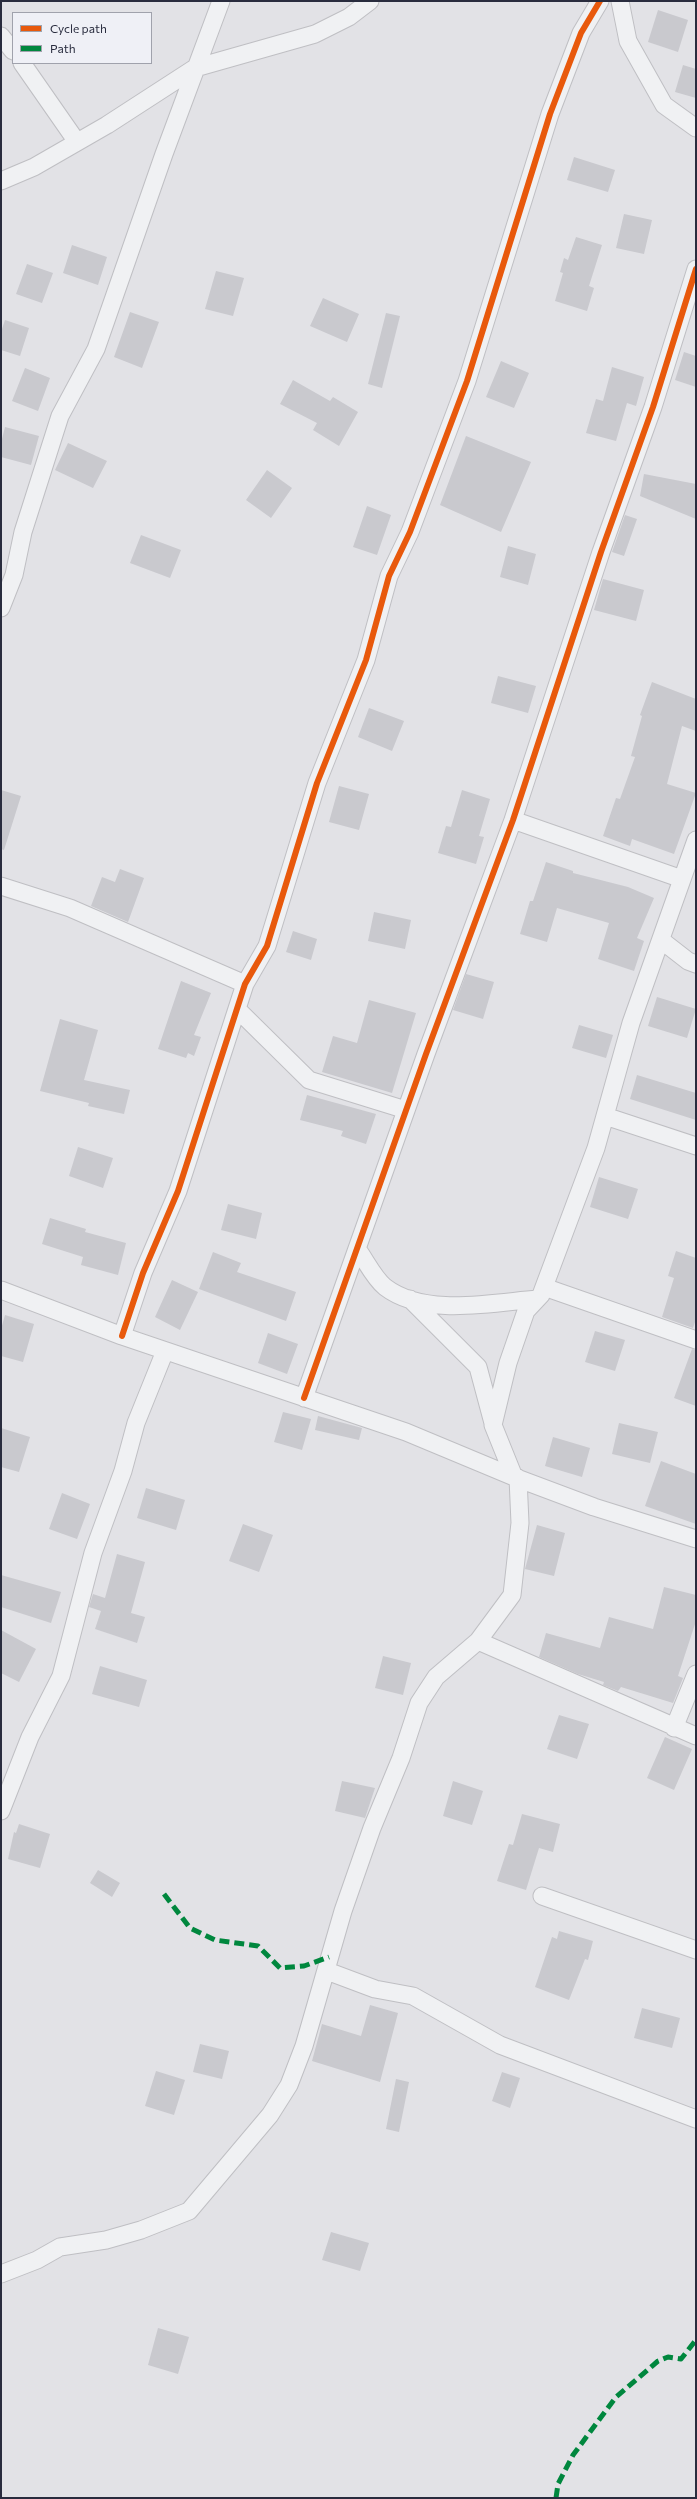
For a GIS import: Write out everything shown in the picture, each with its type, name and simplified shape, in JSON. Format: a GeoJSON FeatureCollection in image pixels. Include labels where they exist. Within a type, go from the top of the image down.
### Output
{"type":"FeatureCollection","features":[{"type":"Feature","properties":{"kind":"street"},"geometry":{"type":"LineString","coordinates":[[1,608],[14,575],[23,532],[60,416],[96,349],[195,68],[221,1]]}},
{"type":"Feature","properties":{"kind":"street"},"geometry":{"type":"LineString","coordinates":[[1,181],[34,167],[77,142],[195,68],[315,34],[349,17],[370,1]]}},
{"type":"Feature","properties":{"kind":"street"},"geometry":{"type":"LineString","coordinates":[[122,1336],[143,1273],[178,1191],[245,984],[267,946],[317,783],[366,660],[389,576],[410,532],[467,381],[550,114],[581,33],[600,1]]}},
{"type":"Feature","properties":{"kind":"street"},"geometry":{"type":"LineString","coordinates":[[620,1],[628,41],[664,105],[696,128]]}},
{"type":"Feature","properties":{"kind":"street"},"geometry":{"type":"LineString","coordinates":[[1,36],[12,50]]}},
{"type":"Feature","properties":{"kind":"street"},"geometry":{"type":"LineString","coordinates":[[23,64],[77,142]]}},
{"type":"Feature","properties":{"kind":"street"},"geometry":{"type":"LineString","coordinates":[[304,1398],[358,1250],[406,1110],[513,820],[601,552],[653,407],[696,269]]}},
{"type":"Feature","properties":{"kind":"street"},"geometry":{"type":"LineString","coordinates":[[513,820],[682,879]]}},
{"type":"Feature","properties":{"kind":"street"},"geometry":{"type":"LineString","coordinates":[[493,1425],[508,1363],[526,1311],[541,1293],[596,1148],[631,1023],[696,840]]}},
{"type":"Feature","properties":{"kind":"street"},"geometry":{"type":"LineString","coordinates":[[1,886],[70,908],[245,984]]}},
{"type":"Feature","properties":{"kind":"street"},"geometry":{"type":"LineString","coordinates":[[661,940],[688,961],[696,964]]}},
{"type":"Feature","properties":{"kind":"street"},"geometry":{"type":"LineString","coordinates":[[237,1009],[309,1080],[406,1110]]}},
{"type":"Feature","properties":{"kind":"street"},"geometry":{"type":"LineString","coordinates":[[605,1116],[696,1146]]}},
{"type":"Feature","properties":{"kind":"street"},"geometry":{"type":"LineString","coordinates":[[358,1250],[385,1286],[410,1299],[446,1307],[541,1293],[696,1340]]}},
{"type":"Feature","properties":{"kind":"street"},"geometry":{"type":"LineString","coordinates":[[1,1290],[122,1336],[406,1432],[516,1478],[594,1507],[696,1539]]}},
{"type":"Feature","properties":{"kind":"street"},"geometry":{"type":"LineString","coordinates":[[1,2274],[37,2260],[60,2247],[120,2236],[189,2211],[270,2115],[289,2085],[304,2046],[327,1971],[343,1911],[372,1828],[401,1758],[419,1703],[436,1678],[478,1641],[512,1595],[520,1522],[516,1478],[493,1425],[478,1367],[410,1299]]}},
{"type":"Feature","properties":{"kind":"street"},"geometry":{"type":"LineString","coordinates":[[1,1812],[30,1737],[61,1676],[93,1553],[123,1471],[136,1423],[166,1351]]}},
{"type":"Feature","properties":{"kind":"street"},"geometry":{"type":"LineString","coordinates":[[478,1641],[674,1728],[696,1736]]}},
{"type":"Feature","properties":{"kind":"street"},"geometry":{"type":"LineString","coordinates":[[674,1728],[696,1674]]}},
{"type":"Feature","properties":{"kind":"street"},"geometry":{"type":"LineString","coordinates":[[542,1896],[696,1950]]}},
{"type":"Feature","properties":{"kind":"street"},"geometry":{"type":"LineString","coordinates":[[327,1971],[375,1990],[413,1996],[500,2045],[696,2119]]}},
{"type":"Feature","properties":{"kind":"building"},"geometry":{"type":"Polygon","coordinates":[[[658,10],[688,20],[678,52],[648,42],[658,10]]]}},
{"type":"Feature","properties":{"kind":"building"},"geometry":{"type":"Polygon","coordinates":[[[683,65],[696,69],[696,98],[675,92],[683,65]]]}},
{"type":"Feature","properties":{"kind":"building"},"geometry":{"type":"Polygon","coordinates":[[[574,157],[615,170],[608,192],[567,180],[574,157]]]}},
{"type":"Feature","properties":{"kind":"building"},"geometry":{"type":"Polygon","coordinates":[[[624,214],[652,220],[644,254],[616,248],[624,214]]]}},
{"type":"Feature","properties":{"kind":"building"},"geometry":{"type":"Polygon","coordinates":[[[576,237],[602,245],[589,286],[594,288],[587,311],[555,301],[563,273],[560,272],[564,258],[568,260],[576,237]]]}},
{"type":"Feature","properties":{"kind":"building"},"geometry":{"type":"Polygon","coordinates":[[[72,245],[107,257],[98,285],[63,273],[72,245]]]}},
{"type":"Feature","properties":{"kind":"building"},"geometry":{"type":"Polygon","coordinates":[[[27,264],[53,273],[42,303],[16,294],[27,264]]]}},
{"type":"Feature","properties":{"kind":"building"},"geometry":{"type":"Polygon","coordinates":[[[216,271],[244,278],[233,316],[205,309],[216,271]]]}},
{"type":"Feature","properties":{"kind":"building"},"geometry":{"type":"Polygon","coordinates":[[[323,298],[359,314],[347,342],[310,326],[323,298]]]}},
{"type":"Feature","properties":{"kind":"building"},"geometry":{"type":"Polygon","coordinates":[[[130,312],[159,322],[142,368],[114,357],[130,312]]]}},
{"type":"Feature","properties":{"kind":"building"},"geometry":{"type":"Polygon","coordinates":[[[386,313],[400,316],[382,388],[368,384],[386,313]]]}},
{"type":"Feature","properties":{"kind":"building"},"geometry":{"type":"Polygon","coordinates":[[[5,320],[29,328],[20,356],[1,350],[1,332],[5,320]]]}},
{"type":"Feature","properties":{"kind":"building"},"geometry":{"type":"Polygon","coordinates":[[[684,352],[696,356],[696,387],[675,380],[684,352]]]}},
{"type":"Feature","properties":{"kind":"building"},"geometry":{"type":"Polygon","coordinates":[[[501,361],[529,373],[514,408],[486,397],[501,361]]]}},
{"type":"Feature","properties":{"kind":"building"},"geometry":{"type":"Polygon","coordinates":[[[612,367],[644,377],[636,406],[627,403],[616,441],[586,433],[596,399],[603,401],[612,367]]]}},
{"type":"Feature","properties":{"kind":"building"},"geometry":{"type":"Polygon","coordinates":[[[25,368],[50,378],[38,411],[12,401],[25,368]]]}},
{"type":"Feature","properties":{"kind":"building"},"geometry":{"type":"Polygon","coordinates":[[[293,380],[330,401],[333,397],[358,412],[339,446],[313,430],[317,423],[280,404],[293,380]]]}},
{"type":"Feature","properties":{"kind":"building"},"geometry":{"type":"Polygon","coordinates":[[[5,427],[39,436],[31,465],[1,457],[1,443],[5,427]]]}},
{"type":"Feature","properties":{"kind":"building"},"geometry":{"type":"Polygon","coordinates":[[[466,436],[531,462],[501,532],[440,505],[466,436]]]}},
{"type":"Feature","properties":{"kind":"building"},"geometry":{"type":"Polygon","coordinates":[[[68,443],[107,461],[93,488],[55,470],[68,443]]]}},
{"type":"Feature","properties":{"kind":"building"},"geometry":{"type":"Polygon","coordinates":[[[267,470],[292,488],[271,518],[246,500],[267,470]]]}},
{"type":"Feature","properties":{"kind":"building"},"geometry":{"type":"Polygon","coordinates":[[[644,474],[696,484],[696,519],[640,496],[644,474]]]}},
{"type":"Feature","properties":{"kind":"building"},"geometry":{"type":"Polygon","coordinates":[[[367,506],[391,515],[377,555],[353,547],[367,506]]]}},
{"type":"Feature","properties":{"kind":"building"},"geometry":{"type":"Polygon","coordinates":[[[625,515],[637,519],[624,556],[612,552],[625,515]]]}},
{"type":"Feature","properties":{"kind":"building"},"geometry":{"type":"Polygon","coordinates":[[[141,535],[181,550],[170,578],[130,563],[141,535]]]}},
{"type":"Feature","properties":{"kind":"building"},"geometry":{"type":"Polygon","coordinates":[[[508,546],[536,554],[528,585],[500,577],[508,546]]]}},
{"type":"Feature","properties":{"kind":"building"},"geometry":{"type":"Polygon","coordinates":[[[603,579],[644,590],[636,621],[594,610],[603,579]]]}},
{"type":"Feature","properties":{"kind":"building"},"geometry":{"type":"Polygon","coordinates":[[[498,676],[536,686],[528,713],[491,703],[498,676]]]}},
{"type":"Feature","properties":{"kind":"building"},"geometry":{"type":"Polygon","coordinates":[[[652,682],[696,699],[696,731],[682,726],[667,784],[696,793],[674,854],[632,839],[630,846],[603,836],[616,798],[620,799],[635,757],[631,756],[642,716],[640,715],[652,682]]]}},
{"type":"Feature","properties":{"kind":"building"},"geometry":{"type":"Polygon","coordinates":[[[369,708],[404,721],[392,751],[358,737],[369,708]]]}},
{"type":"Feature","properties":{"kind":"building"},"geometry":{"type":"Polygon","coordinates":[[[339,786],[369,794],[359,830],[329,822],[339,786]]]}},
{"type":"Feature","properties":{"kind":"building"},"geometry":{"type":"Polygon","coordinates":[[[1,790],[21,796],[4,850],[1,849],[1,790]]]}},
{"type":"Feature","properties":{"kind":"building"},"geometry":{"type":"Polygon","coordinates":[[[462,790],[490,799],[479,836],[484,837],[476,864],[438,853],[446,826],[451,827],[462,790]]]}},
{"type":"Feature","properties":{"kind":"building"},"geometry":{"type":"Polygon","coordinates":[[[546,862],[573,871],[573,873],[628,887],[654,898],[637,938],[644,941],[634,971],[598,959],[609,923],[557,908],[547,942],[520,934],[530,901],[533,901],[546,862]]]}},
{"type":"Feature","properties":{"kind":"building"},"geometry":{"type":"Polygon","coordinates":[[[120,869],[144,878],[128,922],[91,906],[102,877],[115,882],[120,869]]]}},
{"type":"Feature","properties":{"kind":"building"},"geometry":{"type":"Polygon","coordinates":[[[374,912],[411,920],[405,949],[368,941],[374,912]]]}},
{"type":"Feature","properties":{"kind":"building"},"geometry":{"type":"Polygon","coordinates":[[[293,931],[317,939],[311,960],[286,952],[293,931]]]}},
{"type":"Feature","properties":{"kind":"building"},"geometry":{"type":"Polygon","coordinates":[[[466,974],[494,982],[483,1019],[453,1010],[466,974]]]}},
{"type":"Feature","properties":{"kind":"building"},"geometry":{"type":"Polygon","coordinates":[[[181,981],[211,993],[194,1035],[201,1037],[194,1056],[188,1053],[186,1058],[158,1049],[181,981]]]}},
{"type":"Feature","properties":{"kind":"building"},"geometry":{"type":"Polygon","coordinates":[[[657,997],[696,1009],[687,1038],[648,1026],[657,997]]]}},
{"type":"Feature","properties":{"kind":"building"},"geometry":{"type":"Polygon","coordinates":[[[369,1000],[416,1013],[392,1093],[322,1072],[333,1036],[357,1043],[369,1000]]]}},
{"type":"Feature","properties":{"kind":"building"},"geometry":{"type":"Polygon","coordinates":[[[60,1019],[98,1030],[84,1080],[130,1090],[124,1114],[88,1106],[89,1103],[40,1091],[60,1019]]]}},
{"type":"Feature","properties":{"kind":"building"},"geometry":{"type":"Polygon","coordinates":[[[579,1025],[613,1035],[606,1058],[572,1048],[579,1025]]]}},
{"type":"Feature","properties":{"kind":"building"},"geometry":{"type":"Polygon","coordinates":[[[637,1075],[696,1093],[696,1120],[630,1099],[637,1075]]]}},
{"type":"Feature","properties":{"kind":"building"},"geometry":{"type":"Polygon","coordinates":[[[307,1095],[376,1114],[366,1144],[341,1136],[343,1131],[300,1120],[307,1095]]]}},
{"type":"Feature","properties":{"kind":"building"},"geometry":{"type":"Polygon","coordinates":[[[78,1147],[113,1158],[103,1188],[69,1176],[78,1147]]]}},
{"type":"Feature","properties":{"kind":"building"},"geometry":{"type":"Polygon","coordinates":[[[599,1177],[638,1189],[628,1219],[590,1207],[599,1177]]]}},
{"type":"Feature","properties":{"kind":"building"},"geometry":{"type":"Polygon","coordinates":[[[228,1204],[262,1213],[256,1239],[221,1230],[228,1204]]]}},
{"type":"Feature","properties":{"kind":"building"},"geometry":{"type":"Polygon","coordinates":[[[50,1218],[86,1229],[85,1232],[126,1243],[118,1275],[81,1265],[83,1257],[42,1244],[50,1218]]]}},
{"type":"Feature","properties":{"kind":"building"},"geometry":{"type":"Polygon","coordinates":[[[676,1251],[696,1258],[696,1319],[693,1328],[662,1317],[674,1278],[668,1276],[676,1251]]]}},
{"type":"Feature","properties":{"kind":"building"},"geometry":{"type":"Polygon","coordinates":[[[213,1252],[241,1263],[237,1272],[296,1292],[286,1321],[199,1289],[213,1252]]]}},
{"type":"Feature","properties":{"kind":"building"},"geometry":{"type":"Polygon","coordinates":[[[172,1280],[198,1292],[180,1330],[155,1317],[172,1280]]]}},
{"type":"Feature","properties":{"kind":"building"},"geometry":{"type":"Polygon","coordinates":[[[5,1315],[34,1324],[23,1362],[1,1356],[1,1329],[5,1315]]]}},
{"type":"Feature","properties":{"kind":"building"},"geometry":{"type":"Polygon","coordinates":[[[595,1331],[625,1340],[615,1371],[585,1362],[595,1331]]]}},
{"type":"Feature","properties":{"kind":"building"},"geometry":{"type":"Polygon","coordinates":[[[268,1333],[298,1344],[287,1374],[258,1363],[268,1333]]]}},
{"type":"Feature","properties":{"kind":"building"},"geometry":{"type":"Polygon","coordinates":[[[692,1349],[696,1350],[696,1406],[674,1398],[692,1349]]]}},
{"type":"Feature","properties":{"kind":"building"},"geometry":{"type":"Polygon","coordinates":[[[283,1412],[311,1419],[302,1450],[274,1442],[283,1412]]]}},
{"type":"Feature","properties":{"kind":"building"},"geometry":{"type":"Polygon","coordinates":[[[318,1416],[362,1428],[359,1440],[315,1430],[318,1416]]]}},
{"type":"Feature","properties":{"kind":"building"},"geometry":{"type":"Polygon","coordinates":[[[619,1423],[658,1432],[650,1463],[612,1454],[619,1423]]]}},
{"type":"Feature","properties":{"kind":"building"},"geometry":{"type":"Polygon","coordinates":[[[1,1428],[30,1437],[19,1472],[1,1467],[1,1428]]]}},
{"type":"Feature","properties":{"kind":"building"},"geometry":{"type":"Polygon","coordinates":[[[553,1437],[590,1448],[582,1477],[545,1466],[553,1437]]]}},
{"type":"Feature","properties":{"kind":"building"},"geometry":{"type":"Polygon","coordinates":[[[661,1461],[696,1474],[696,1524],[645,1506],[661,1461]]]}},
{"type":"Feature","properties":{"kind":"building"},"geometry":{"type":"Polygon","coordinates":[[[146,1488],[185,1500],[176,1530],[137,1518],[146,1488]]]}},
{"type":"Feature","properties":{"kind":"building"},"geometry":{"type":"Polygon","coordinates":[[[62,1493],[90,1504],[77,1539],[49,1529],[62,1493]]]}},
{"type":"Feature","properties":{"kind":"building"},"geometry":{"type":"Polygon","coordinates":[[[243,1524],[273,1535],[259,1572],[229,1561],[243,1524]]]}},
{"type":"Feature","properties":{"kind":"building"},"geometry":{"type":"Polygon","coordinates":[[[537,1525],[565,1533],[554,1576],[525,1569],[537,1525]]]}},
{"type":"Feature","properties":{"kind":"building"},"geometry":{"type":"Polygon","coordinates":[[[117,1554],[145,1562],[131,1613],[145,1617],[137,1643],[95,1629],[101,1611],[89,1607],[93,1594],[105,1598],[117,1554]]]}},
{"type":"Feature","properties":{"kind":"building"},"geometry":{"type":"Polygon","coordinates":[[[1,1575],[61,1592],[51,1623],[1,1607],[1,1575]]]}},
{"type":"Feature","properties":{"kind":"building"},"geometry":{"type":"Polygon","coordinates":[[[664,1587],[696,1595],[696,1621],[678,1676],[683,1678],[673,1703],[621,1687],[618,1691],[603,1685],[604,1682],[578,1674],[539,1657],[546,1633],[600,1648],[609,1617],[653,1629],[664,1587]]]}},
{"type":"Feature","properties":{"kind":"building"},"geometry":{"type":"Polygon","coordinates":[[[1,1630],[36,1649],[19,1682],[1,1673],[1,1630]]]}},
{"type":"Feature","properties":{"kind":"building"},"geometry":{"type":"Polygon","coordinates":[[[383,1656],[411,1663],[403,1695],[375,1688],[383,1656]]]}},
{"type":"Feature","properties":{"kind":"building"},"geometry":{"type":"Polygon","coordinates":[[[100,1666],[147,1680],[139,1707],[92,1694],[100,1666]]]}},
{"type":"Feature","properties":{"kind":"building"},"geometry":{"type":"Polygon","coordinates":[[[559,1715],[589,1724],[577,1759],[547,1749],[559,1715]]]}},
{"type":"Feature","properties":{"kind":"building"},"geometry":{"type":"Polygon","coordinates":[[[665,1737],[692,1749],[674,1790],[647,1778],[665,1737]]]}},
{"type":"Feature","properties":{"kind":"building"},"geometry":{"type":"Polygon","coordinates":[[[342,1781],[375,1788],[365,1818],[335,1811],[342,1781]]]}},
{"type":"Feature","properties":{"kind":"building"},"geometry":{"type":"Polygon","coordinates":[[[453,1781],[483,1791],[472,1825],[443,1816],[453,1781]]]}},
{"type":"Feature","properties":{"kind":"building"},"geometry":{"type":"Polygon","coordinates":[[[522,1814],[560,1824],[553,1852],[539,1848],[526,1890],[497,1881],[509,1844],[513,1845],[522,1814]]]}},
{"type":"Feature","properties":{"kind":"building"},"geometry":{"type":"Polygon","coordinates":[[[19,1824],[50,1834],[40,1868],[8,1859],[14,1832],[16,1833],[19,1824]]]}},
{"type":"Feature","properties":{"kind":"building"},"geometry":{"type":"Polygon","coordinates":[[[98,1870],[120,1883],[112,1897],[90,1883],[98,1870]]]}},
{"type":"Feature","properties":{"kind":"building"},"geometry":{"type":"Polygon","coordinates":[[[559,1931],[593,1941],[588,1960],[585,1959],[569,2000],[535,1987],[552,1937],[557,1939],[559,1931]]]}},
{"type":"Feature","properties":{"kind":"building"},"geometry":{"type":"Polygon","coordinates":[[[370,2005],[398,2013],[380,2082],[312,2061],[322,2024],[361,2036],[370,2005]]]}},
{"type":"Feature","properties":{"kind":"building"},"geometry":{"type":"Polygon","coordinates":[[[642,2008],[680,2018],[672,2048],[634,2038],[642,2008]]]}},
{"type":"Feature","properties":{"kind":"building"},"geometry":{"type":"Polygon","coordinates":[[[200,2044],[229,2051],[222,2079],[193,2072],[200,2044]]]}},
{"type":"Feature","properties":{"kind":"building"},"geometry":{"type":"Polygon","coordinates":[[[156,2071],[185,2080],[174,2115],[145,2106],[156,2071]]]}},
{"type":"Feature","properties":{"kind":"building"},"geometry":{"type":"Polygon","coordinates":[[[502,2072],[520,2078],[510,2108],[492,2101],[502,2072]]]}},
{"type":"Feature","properties":{"kind":"building"},"geometry":{"type":"Polygon","coordinates":[[[396,2079],[409,2082],[399,2132],[386,2129],[396,2079]]]}},
{"type":"Feature","properties":{"kind":"building"},"geometry":{"type":"Polygon","coordinates":[[[331,2232],[369,2243],[360,2271],[322,2260],[331,2232]]]}},
{"type":"Feature","properties":{"kind":"building"},"geometry":{"type":"Polygon","coordinates":[[[158,2328],[189,2337],[178,2374],[148,2365],[158,2328]]]}},
{"type":"Feature","properties":{"kind":"marked path"},"geometry":{"type":"LineString","coordinates":[[164,1894],[190,1928],[215,1940],[258,1946],[280,1968],[304,1966],[329,1957]]}},
{"type":"Feature","properties":{"kind":"marked path"},"geometry":{"type":"LineString","coordinates":[[556,2498],[558,2484],[573,2455],[616,2397],[658,2361],[668,2357],[681,2359],[696,2340]]}},
{"type":"Feature","properties":{"kind":"cycle path"},"geometry":{"type":"LineString","coordinates":[[122,1336],[143,1273],[178,1191],[245,984],[267,946],[317,783],[366,660],[389,576],[410,532],[467,381],[550,114],[581,33],[600,1]]}},
{"type":"Feature","properties":{"kind":"cycle path"},"geometry":{"type":"LineString","coordinates":[[304,1398],[426,1054],[513,820],[601,552],[653,407],[696,269]]}}]}
